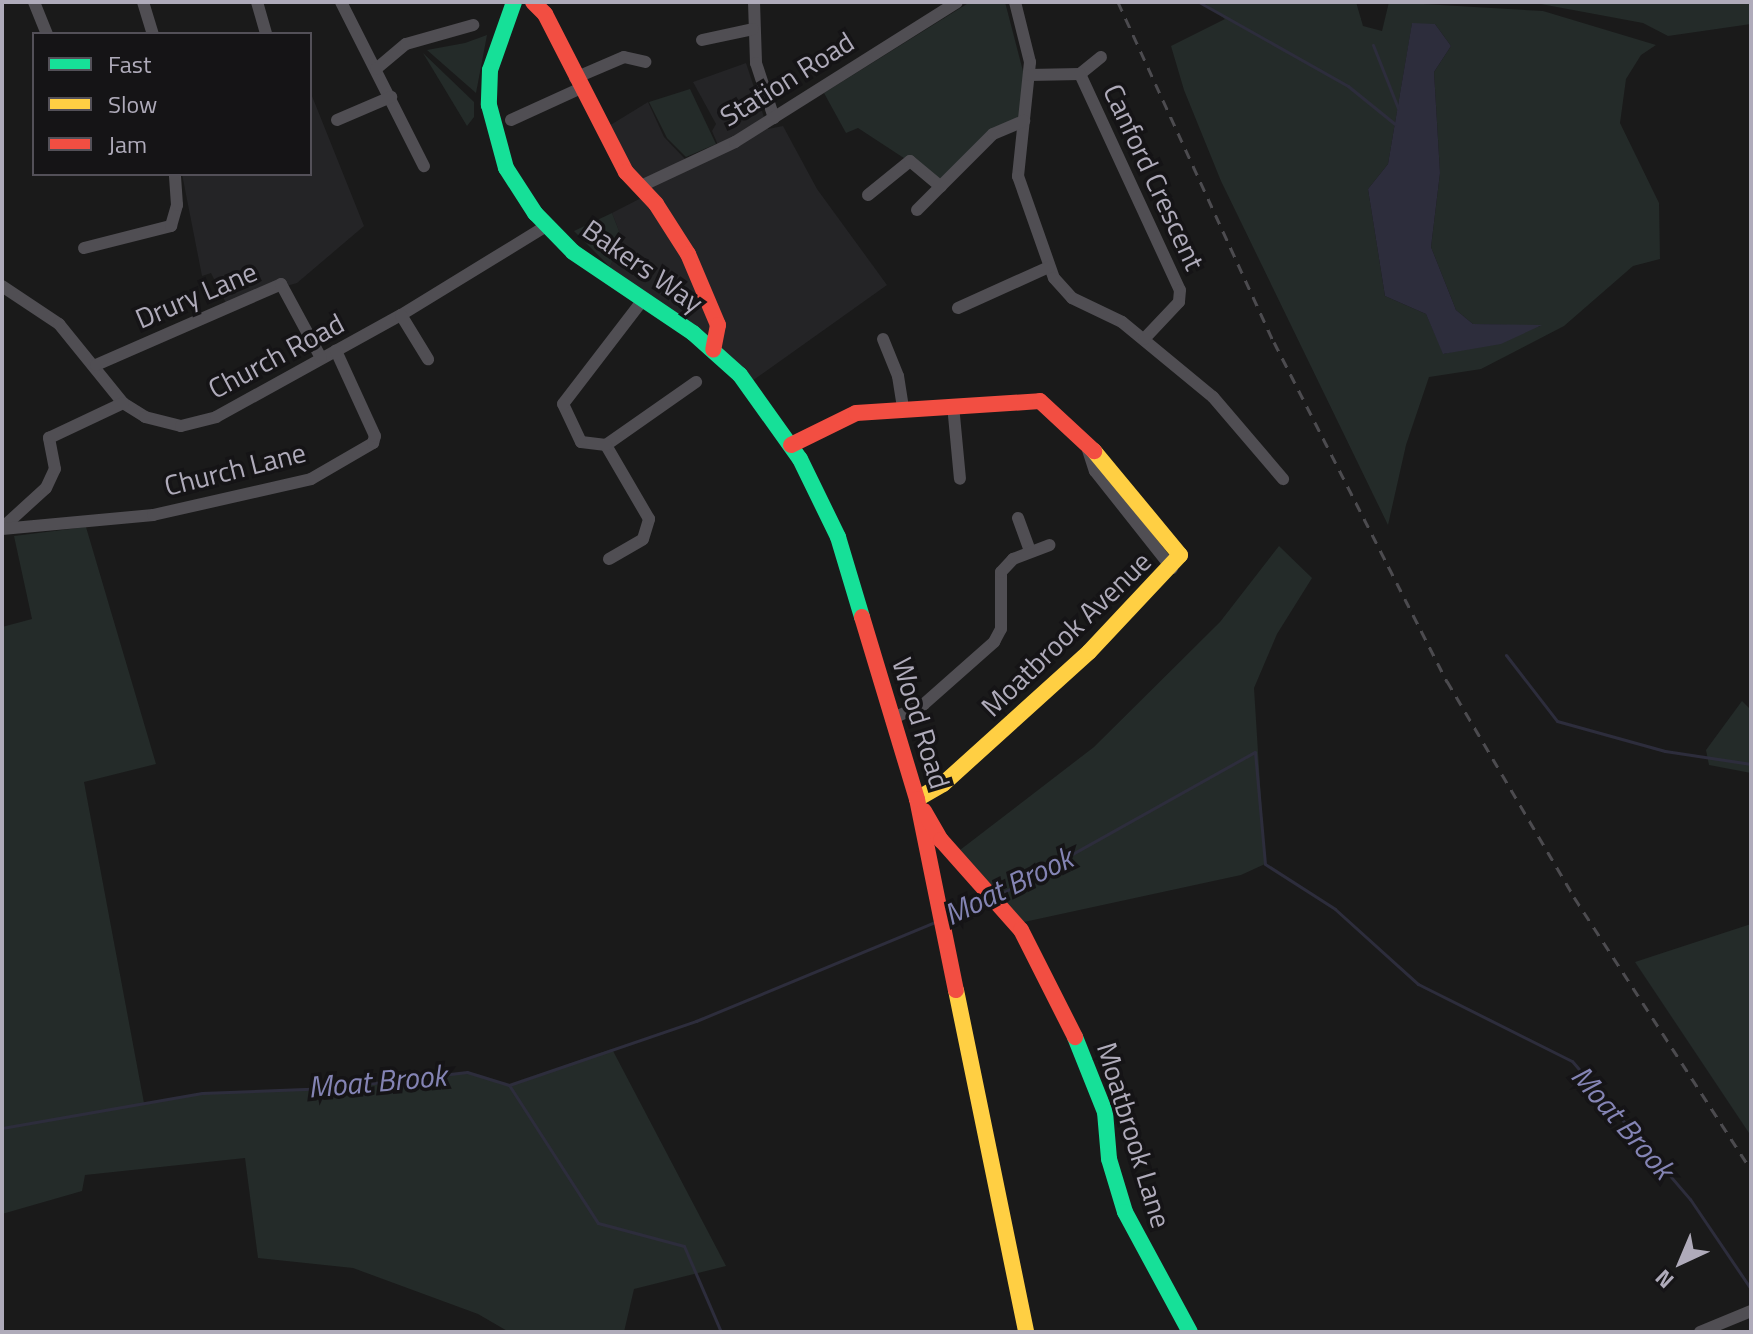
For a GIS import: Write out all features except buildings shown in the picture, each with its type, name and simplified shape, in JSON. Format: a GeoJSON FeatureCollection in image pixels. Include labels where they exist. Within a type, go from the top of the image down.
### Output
{"type":"FeatureCollection","features":[{"type":"Feature","properties":{"kind":"street"},"geometry":{"type":"LineString","coordinates":[[34,2],[46,32]]}},
{"type":"Feature","properties":{"kind":"street"},"geometry":{"type":"LineString","coordinates":[[143,2],[152,32]]}},
{"type":"Feature","properties":{"kind":"street"},"geometry":{"type":"LineString","coordinates":[[257,2],[265,32]]}},
{"type":"Feature","properties":{"kind":"street"},"geometry":{"type":"LineString","coordinates":[[341,2],[424,166]]}},
{"type":"Feature","properties":{"kind":"street","name":"Bakers Way"},"geometry":{"type":"LineString","coordinates":[[514,2],[490,70],[489,105],[506,168],[546,226],[588,264],[713,350]]}},
{"type":"Feature","properties":{"kind":"street"},"geometry":{"type":"LineString","coordinates":[[533,2],[545,14],[577,83],[639,187],[656,204],[688,254],[718,325],[713,350]]}},
{"type":"Feature","properties":{"kind":"street"},"geometry":{"type":"LineString","coordinates":[[754,2],[753,29],[763,95],[774,118]]}},
{"type":"Feature","properties":{"kind":"street","name":"Station Road"},"geometry":{"type":"LineString","coordinates":[[639,187],[774,118],[957,2]]}},
{"type":"Feature","properties":{"kind":"street"},"geometry":{"type":"LineString","coordinates":[[1015,2],[1027,42],[1029,75],[1018,176],[1049,267],[1072,298],[1144,339],[1213,397],[1283,479]]}},
{"type":"Feature","properties":{"kind":"street"},"geometry":{"type":"LineString","coordinates":[[376,69],[406,44],[473,25]]}},
{"type":"Feature","properties":{"kind":"street"},"geometry":{"type":"LineString","coordinates":[[702,40],[753,29]]}},
{"type":"Feature","properties":{"kind":"street"},"geometry":{"type":"LineString","coordinates":[[511,120],[624,57],[645,62]]}},
{"type":"Feature","properties":{"kind":"street"},"geometry":{"type":"LineString","coordinates":[[1080,74],[1101,57]]}},
{"type":"Feature","properties":{"kind":"street","name":"Canford Crescent"},"geometry":{"type":"LineString","coordinates":[[1029,75],[1080,74],[1180,290],[1179,302],[1144,339]]}},
{"type":"Feature","properties":{"kind":"street"},"geometry":{"type":"LineString","coordinates":[[337,120],[391,97]]}},
{"type":"Feature","properties":{"kind":"street"},"geometry":{"type":"LineString","coordinates":[[917,210],[993,134],[1024,121]]}},
{"type":"Feature","properties":{"kind":"street"},"geometry":{"type":"LineString","coordinates":[[868,195],[910,161],[941,187]]}},
{"type":"Feature","properties":{"kind":"street"},"geometry":{"type":"LineString","coordinates":[[84,248],[171,226],[177,205],[175,176]]}},
{"type":"Feature","properties":{"kind":"street","name":"Church Road"},"geometry":{"type":"LineString","coordinates":[[3,288],[59,324],[96,365],[123,403],[145,417],[181,426],[216,417],[401,315],[546,226]]}},
{"type":"Feature","properties":{"kind":"street"},"geometry":{"type":"LineString","coordinates":[[958,308],[1049,267]]}},
{"type":"Feature","properties":{"kind":"street","name":"Drury Lane"},"geometry":{"type":"LineString","coordinates":[[96,365],[281,284],[321,358]]}},
{"type":"Feature","properties":{"kind":"street"},"geometry":{"type":"LineString","coordinates":[[642,301],[563,404],[581,442],[606,445],[696,382]]}},
{"type":"Feature","properties":{"kind":"street"},"geometry":{"type":"LineString","coordinates":[[401,315],[428,359]]}},
{"type":"Feature","properties":{"kind":"street"},"geometry":{"type":"LineString","coordinates":[[883,339],[898,376],[903,408]]}},
{"type":"Feature","properties":{"kind":"street","name":"Wood Road"},"geometry":{"type":"LineString","coordinates":[[713,350],[751,387],[791,445],[838,537],[917,799],[1026,1332]]}},
{"type":"Feature","properties":{"kind":"street","name":"Church Lane"},"geometry":{"type":"LineString","coordinates":[[2,529],[153,515],[311,479],[373,443],[375,436],[336,351]]}},
{"type":"Feature","properties":{"kind":"street","name":"Moatbrook Avenue"},"geometry":{"type":"LineString","coordinates":[[791,445],[847,415],[903,408],[1040,401],[1055,410],[1088,450],[1107,463],[1178,551],[1180,558],[1172,568],[969,762],[917,799]]}},
{"type":"Feature","properties":{"kind":"street"},"geometry":{"type":"LineString","coordinates":[[2,529],[46,488],[55,469],[49,438],[123,403]]}},
{"type":"Feature","properties":{"kind":"street"},"geometry":{"type":"LineString","coordinates":[[953,405],[960,479]]}},
{"type":"Feature","properties":{"kind":"street"},"geometry":{"type":"LineString","coordinates":[[606,445],[645,512],[649,527],[638,543],[609,559]]}},
{"type":"Feature","properties":{"kind":"street"},"geometry":{"type":"LineString","coordinates":[[1018,518],[1030,551]]}},
{"type":"Feature","properties":{"kind":"street"},"geometry":{"type":"LineString","coordinates":[[891,719],[924,704],[994,642],[1001,629],[1001,572],[1030,551],[1049,545]]}},
{"type":"Feature","properties":{"kind":"street","name":"Moatbrook Lane"},"geometry":{"type":"LineString","coordinates":[[917,799],[941,840],[1021,930],[1070,1023],[1105,1112],[1109,1159],[1125,1212],[1190,1332]]}},
{"type":"Feature","properties":{"kind":"street"},"geometry":{"type":"LineString","coordinates":[[1700,1332],[1751,1311]]}},
{"type":"Feature","properties":{"kind":"shaded area"},"geometry":{"type":"Polygon","coordinates":[[[970,2],[1005,2],[1024,75],[1019,119],[939,181],[858,128],[846,133],[824,93],[970,2]]]}},
{"type":"Feature","properties":{"kind":"shaded area"},"geometry":{"type":"Polygon","coordinates":[[[1203,2],[1356,2],[1363,26],[1382,31],[1389,2],[1543,11],[1656,45],[1641,55],[1626,79],[1620,123],[1659,203],[1660,259],[1633,266],[1564,326],[1481,369],[1429,377],[1406,445],[1388,525],[1221,181],[1184,90],[1171,46],[1225,19],[1203,2]],[[1412,24],[1388,164],[1368,189],[1385,296],[1426,314],[1444,354],[1540,326],[1473,324],[1456,310],[1431,247],[1440,173],[1434,72],[1451,46],[1435,24],[1412,24]]]}},
{"type":"Feature","properties":{"kind":"shaded area"},"geometry":{"type":"Polygon","coordinates":[[[1530,2],[1751,2],[1751,24],[1668,36],[1643,23],[1530,2]]]}},
{"type":"Feature","properties":{"kind":"shaded area"},"geometry":{"type":"Polygon","coordinates":[[[487,35],[476,93],[427,50],[465,43],[487,35]]]}},
{"type":"Feature","properties":{"kind":"shaded area"},"geometry":{"type":"Polygon","coordinates":[[[423,53],[474,102],[474,117],[467,126],[423,53]]]}},
{"type":"Feature","properties":{"kind":"shaded area"},"geometry":{"type":"Polygon","coordinates":[[[746,63],[768,129],[783,126],[817,189],[887,285],[752,381],[610,267],[622,239],[612,213],[647,195],[604,129],[648,102],[664,137],[686,160],[718,145],[712,131],[716,124],[693,82],[746,63]]]}},
{"type":"Feature","properties":{"kind":"shaded area"},"geometry":{"type":"Polygon","coordinates":[[[690,89],[716,144],[686,157],[667,138],[649,102],[690,89]]]}},
{"type":"Feature","properties":{"kind":"shaded area"},"geometry":{"type":"Polygon","coordinates":[[[312,96],[364,226],[297,283],[226,303],[211,273],[202,276],[182,176],[312,176],[312,96]]]}},
{"type":"Feature","properties":{"kind":"shaded area"},"geometry":{"type":"Polygon","coordinates":[[[612,213],[622,239],[610,267],[574,231],[612,213]]]}},
{"type":"Feature","properties":{"kind":"shaded area"},"geometry":{"type":"Polygon","coordinates":[[[86,527],[156,764],[84,782],[144,1103],[202,1093],[331,1088],[467,1072],[509,1085],[612,1049],[726,1266],[634,1289],[624,1332],[509,1332],[478,1314],[353,1268],[258,1258],[245,1158],[85,1175],[82,1191],[2,1214],[2,627],[32,619],[14,536],[86,527]]]}},
{"type":"Feature","properties":{"kind":"shaded area"},"geometry":{"type":"Polygon","coordinates":[[[1279,546],[1312,578],[1277,634],[1254,688],[1265,864],[1241,875],[1024,922],[960,850],[1094,747],[1220,622],[1279,546]]]}},
{"type":"Feature","properties":{"kind":"shaded area"},"geometry":{"type":"Polygon","coordinates":[[[1742,701],[1751,710],[1751,773],[1709,765],[1706,750],[1742,701]]]}},
{"type":"Feature","properties":{"kind":"shaded area"},"geometry":{"type":"Polygon","coordinates":[[[1751,924],[1751,1136],[1635,962],[1751,924]]]}},
{"type":"Feature","properties":{"kind":"water"},"geometry":{"type":"Polygon","coordinates":[[[1412,23],[1435,24],[1451,46],[1434,72],[1440,173],[1431,247],[1456,310],[1473,324],[1542,325],[1501,344],[1443,354],[1426,314],[1385,296],[1368,189],[1388,164],[1412,23]]]}},
{"type":"Feature","properties":{"kind":"waterway"},"geometry":{"type":"LineString","coordinates":[[1199,2],[1348,86],[1395,124]]}},
{"type":"Feature","properties":{"kind":"waterway"},"geometry":{"type":"LineString","coordinates":[[1373,45],[1398,108]]}},
{"type":"Feature","properties":{"kind":"waterway"},"geometry":{"type":"LineString","coordinates":[[1506,655],[1557,721],[1665,751],[1751,764]]}},
{"type":"Feature","properties":{"kind":"waterway","name":"Moat Brook"},"geometry":{"type":"LineString","coordinates":[[997,896],[1255,752],[1265,864],[1335,909],[1418,984],[1572,1061],[1690,1199],[1751,1289]]}},
{"type":"Feature","properties":{"kind":"waterway","name":"Moat Brook"},"geometry":{"type":"LineString","coordinates":[[946,918],[987,900]]}},
{"type":"Feature","properties":{"kind":"waterway","name":"Moat Brook"},"geometry":{"type":"LineString","coordinates":[[2,1128],[202,1093],[331,1088],[467,1072],[509,1085],[696,1021],[935,922]]}},
{"type":"Feature","properties":{"kind":"waterway"},"geometry":{"type":"LineString","coordinates":[[509,1085],[598,1223],[684,1246],[721,1332]]}},
{"type":"Feature","properties":{"kind":"railway"},"geometry":{"type":"LineString","coordinates":[[1118,2],[1274,342],[1447,681],[1574,897],[1751,1170]]}},
{"type":"Feature","properties":{"kind":"traffic: fast"},"geometry":{"type":"LineString","coordinates":[[514,2],[490,70],[489,105],[506,168],[535,213],[573,252],[693,333],[740,375],[800,459],[838,537],[862,617]]}},
{"type":"Feature","properties":{"kind":"traffic: fast"},"geometry":{"type":"LineString","coordinates":[[1075,1037],[1105,1112],[1109,1159],[1125,1212],[1190,1332]]}},
{"type":"Feature","properties":{"kind":"traffic: slow"},"geometry":{"type":"LineString","coordinates":[[917,799],[943,784],[1089,652],[1180,555],[1094,451]]}},
{"type":"Feature","properties":{"kind":"traffic: slow"},"geometry":{"type":"LineString","coordinates":[[956,990],[1026,1332]]}},
{"type":"Feature","properties":{"kind":"traffic: jam"},"geometry":{"type":"LineString","coordinates":[[533,2],[545,14],[626,172],[656,204],[688,254],[718,325],[713,350]]}},
{"type":"Feature","properties":{"kind":"traffic: jam"},"geometry":{"type":"LineString","coordinates":[[791,445],[856,413],[1040,401],[1094,451]]}},
{"type":"Feature","properties":{"kind":"traffic: jam"},"geometry":{"type":"LineString","coordinates":[[862,617],[917,799],[956,990]]}},
{"type":"Feature","properties":{"kind":"traffic: jam"},"geometry":{"type":"LineString","coordinates":[[924,811],[941,840],[1021,930],[1075,1037]]}}]}
